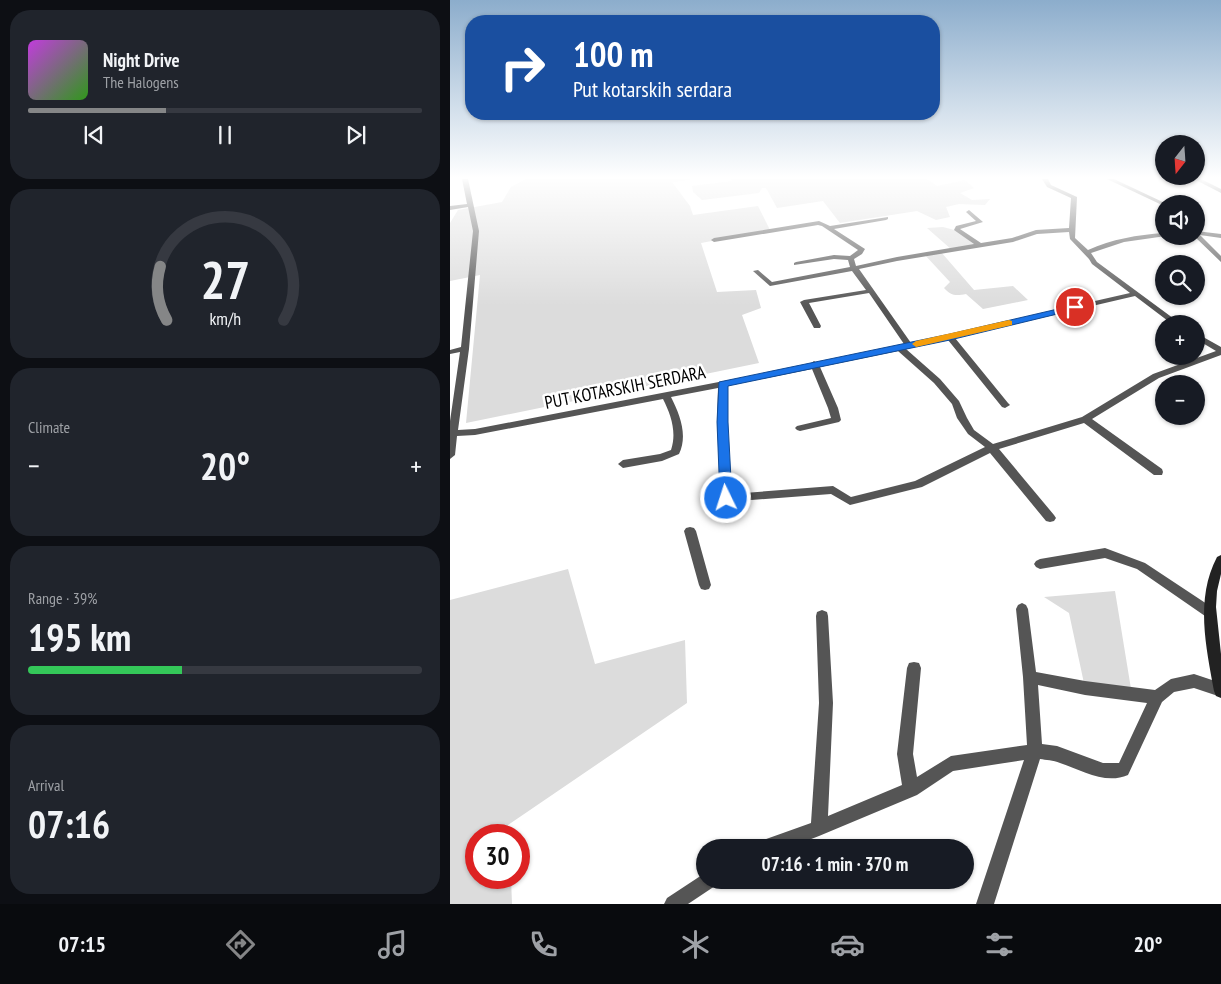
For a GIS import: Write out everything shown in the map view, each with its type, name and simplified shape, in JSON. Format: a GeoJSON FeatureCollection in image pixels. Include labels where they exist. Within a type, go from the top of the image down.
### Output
{"type":"FeatureCollection","features":[{"type":"Feature","properties":{"kind":"main road"},"geometry":{"type":"LineString","coordinates":[[1221,560],[1212,590],[1209,612],[1221,690]]}},
{"type":"Feature","properties":{"kind":"street"},"geometry":{"type":"LineString","coordinates":[[450,455],[465,349],[476,231],[474,221]]}},
{"type":"Feature","properties":{"kind":"street"},"geometry":{"type":"LineString","coordinates":[[829,228],[868,221]]}},
{"type":"Feature","properties":{"kind":"street"},"geometry":{"type":"LineString","coordinates":[[979,221],[958,227],[958,230],[979,245]]}},
{"type":"Feature","properties":{"kind":"street"},"geometry":{"type":"LineString","coordinates":[[1072,221],[1072,238],[1100,270],[1164,315]]}},
{"type":"Feature","properties":{"kind":"street"},"geometry":{"type":"LineString","coordinates":[[714,240],[819,224],[829,228],[862,249],[860,253],[851,258],[834,257],[796,264]]}},
{"type":"Feature","properties":{"kind":"street"},"geometry":{"type":"LineString","coordinates":[[756,271],[770,284],[896,259],[1013,240],[1036,232],[1071,230]]}},
{"type":"Feature","properties":{"kind":"street"},"geometry":{"type":"LineString","coordinates":[[1087,253],[1106,243],[1155,235]]}},
{"type":"Feature","properties":{"kind":"street"},"geometry":{"type":"LineString","coordinates":[[1205,235],[1221,236]]}},
{"type":"Feature","properties":{"kind":"street"},"geometry":{"type":"LineString","coordinates":[[1205,243],[1221,260]]}},
{"type":"Feature","properties":{"kind":"street"},"geometry":{"type":"LineString","coordinates":[[851,258],[852,265],[909,345]]}},
{"type":"Feature","properties":{"kind":"street"},"geometry":{"type":"LineString","coordinates":[[817,326],[804,302],[870,291]]}},
{"type":"Feature","properties":{"kind":"street","name":"PUT KOTARSKIH SERDARA"},"geometry":{"type":"LineString","coordinates":[[452,434],[475,432],[666,396],[950,337],[1135,294]]}},
{"type":"Feature","properties":{"kind":"street"},"geometry":{"type":"LineString","coordinates":[[950,337],[1005,405]]}},
{"type":"Feature","properties":{"kind":"street"},"geometry":{"type":"LineString","coordinates":[[1205,341],[1221,351]]}},
{"type":"Feature","properties":{"kind":"street"},"geometry":{"type":"LineString","coordinates":[[899,347],[936,381],[956,403],[962,418],[971,432],[992,448],[1050,518]]}},
{"type":"Feature","properties":{"kind":"street"},"geometry":{"type":"LineString","coordinates":[[450,352],[465,349]]}},
{"type":"Feature","properties":{"kind":"street"},"geometry":{"type":"LineString","coordinates":[[723,384],[722,431],[726,498],[833,490],[850,501],[918,484],[992,448],[1085,419],[1156,376],[1221,351]]}},
{"type":"Feature","properties":{"kind":"street"},"geometry":{"type":"LineString","coordinates":[[800,428],[836,420],[833,408],[814,364]]}},
{"type":"Feature","properties":{"kind":"street"},"geometry":{"type":"LineString","coordinates":[[623,464],[662,457],[675,452],[679,443],[676,416],[666,396]]}},
{"type":"Feature","properties":{"kind":"street"},"geometry":{"type":"LineString","coordinates":[[1085,419],[1158,472]]}},
{"type":"Feature","properties":{"kind":"street"},"geometry":{"type":"LineString","coordinates":[[690,531],[705,584]]}},
{"type":"Feature","properties":{"kind":"street"},"geometry":{"type":"LineString","coordinates":[[1040,564],[1105,553],[1141,566],[1209,612]]}},
{"type":"Feature","properties":{"kind":"street"},"geometry":{"type":"LineString","coordinates":[[985,904],[1035,751],[1030,678],[1022,609]]}},
{"type":"Feature","properties":{"kind":"street"},"geometry":{"type":"LineString","coordinates":[[819,828],[826,703],[822,616]]}},
{"type":"Feature","properties":{"kind":"street"},"geometry":{"type":"LineString","coordinates":[[911,789],[905,754],[914,668]]}},
{"type":"Feature","properties":{"kind":"street"},"geometry":{"type":"LineString","coordinates":[[1030,678],[1157,697]]}},
{"type":"Feature","properties":{"kind":"street"},"geometry":{"type":"LineString","coordinates":[[789,839],[911,789],[951,764],[1035,751],[1057,754],[1103,771],[1123,770],[1157,697],[1172,686],[1194,681],[1221,690]]}},
{"type":"Feature","properties":{"kind":"street"},"geometry":{"type":"LineString","coordinates":[[673,904],[696,889]]}},
{"type":"Feature","properties":{"kind":"shaded area"},"geometry":{"type":"Polygon","coordinates":[[[451,221],[766,221],[770,230],[701,243],[717,292],[756,290],[761,308],[742,315],[759,363],[466,423],[480,275],[450,281],[451,221]]]}},
{"type":"Feature","properties":{"kind":"shaded area"},"geometry":{"type":"Polygon","coordinates":[[[943,227],[958,231],[976,246],[952,250],[927,228],[943,227]]]}},
{"type":"Feature","properties":{"kind":"shaded area"},"geometry":{"type":"Polygon","coordinates":[[[941,252],[974,290],[1013,286],[1028,300],[983,309],[966,294],[951,294],[944,288],[950,282],[924,254],[941,252]]]}},
{"type":"Feature","properties":{"kind":"shaded area"},"geometry":{"type":"Polygon","coordinates":[[[568,569],[595,664],[685,640],[687,703],[509,824],[465,824],[465,889],[511,889],[512,904],[450,904],[450,600],[568,569]]]}},
{"type":"Feature","properties":{"kind":"shaded area"},"geometry":{"type":"Polygon","coordinates":[[[1115,591],[1132,695],[1085,688],[1069,613],[1044,597],[1115,591]]]}},
{"type":"Feature","properties":{"kind":"slow traffic"},"geometry":{"type":"LineString","coordinates":[[916,344],[1009,323]]}},
{"type":"Feature","properties":{"kind":"route"},"geometry":{"type":"LineString","coordinates":[[726,498],[722,422],[723,384],[950,337],[1075,307]]}}]}
